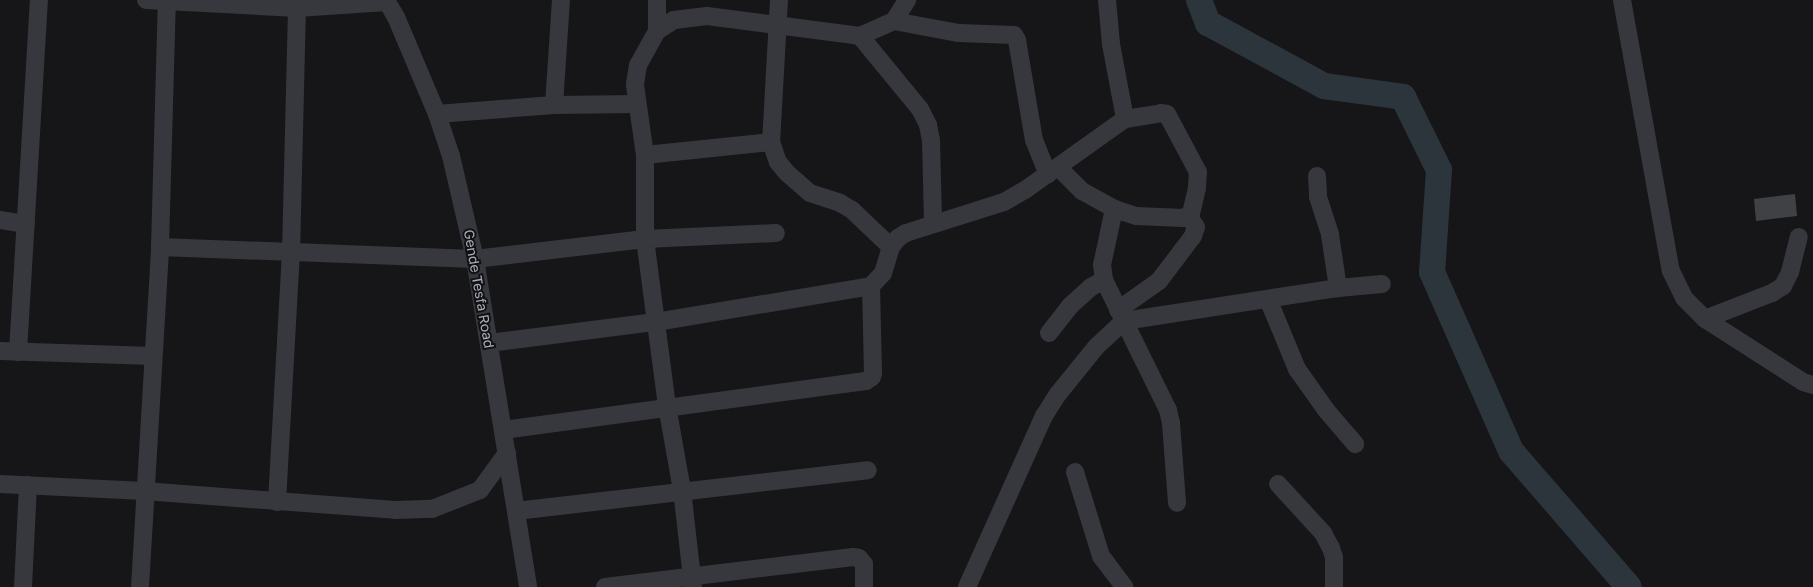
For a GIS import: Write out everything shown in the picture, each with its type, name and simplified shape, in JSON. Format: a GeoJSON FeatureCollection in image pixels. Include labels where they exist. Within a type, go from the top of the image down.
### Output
{"type":"FeatureCollection","features":[{"type":"Feature","properties":{"kind":"street"},"geometry":{"type":"LineString","coordinates":[[18,352],[39,0]]}},
{"type":"Feature","properties":{"kind":"street"},"geometry":{"type":"LineString","coordinates":[[146,0],[297,8],[391,5]]}},
{"type":"Feature","properties":{"kind":"street"},"geometry":{"type":"LineString","coordinates":[[554,105],[561,0]]}},
{"type":"Feature","properties":{"kind":"street"},"geometry":{"type":"LineString","coordinates":[[657,0],[657,31]]}},
{"type":"Feature","properties":{"kind":"street"},"geometry":{"type":"LineString","coordinates":[[780,0],[771,142],[778,162],[787,173],[810,193],[840,203],[852,210],[891,247]]}},
{"type":"Feature","properties":{"kind":"street"},"geometry":{"type":"LineString","coordinates":[[894,21],[907,0]]}},
{"type":"Feature","properties":{"kind":"street"},"geometry":{"type":"LineString","coordinates":[[1107,0],[1111,44],[1125,119]]}},
{"type":"Feature","properties":{"kind":"street"},"geometry":{"type":"LineString","coordinates":[[1622,0],[1671,271],[1684,298],[1705,319],[1803,382],[1813,386]]}},
{"type":"Feature","properties":{"kind":"street"},"geometry":{"type":"LineString","coordinates":[[140,587],[144,490],[160,247],[167,1]]}},
{"type":"Feature","properties":{"kind":"street","name":"Gende Tesfa Road"},"geometry":{"type":"LineString","coordinates":[[391,5],[437,114],[452,156],[475,259],[528,587]]}},
{"type":"Feature","properties":{"kind":"street"},"geometry":{"type":"LineString","coordinates":[[277,502],[291,253],[297,8]]}},
{"type":"Feature","properties":{"kind":"street"},"geometry":{"type":"LineString","coordinates":[[693,582],[682,490],[668,406],[645,239],[645,155],[636,104],[635,85],[638,65],[657,31],[674,20],[707,16],[779,27],[860,36],[894,21],[959,33],[1014,35],[1017,40],[1034,140],[1053,171],[1082,191],[1114,209],[1136,216],[1189,216]]}},
{"type":"Feature","properties":{"kind":"street"},"geometry":{"type":"LineString","coordinates":[[860,36],[920,108],[928,125],[931,140],[933,223]]}},
{"type":"Feature","properties":{"kind":"street"},"geometry":{"type":"LineString","coordinates":[[437,114],[554,105],[636,104]]}},
{"type":"Feature","properties":{"kind":"street"},"geometry":{"type":"LineString","coordinates":[[489,343],[656,322],[871,286],[883,273],[891,247],[898,238],[933,223],[968,215],[1004,202],[1053,171],[1125,119],[1161,113],[1167,114],[1198,172],[1198,188],[1189,216]]}},
{"type":"Feature","properties":{"kind":"street"},"geometry":{"type":"LineString","coordinates":[[645,155],[771,142]]}},
{"type":"Feature","properties":{"kind":"street"},"geometry":{"type":"LineString","coordinates":[[1317,176],[1318,197],[1330,235],[1338,288]]}},
{"type":"Feature","properties":{"kind":"street"},"geometry":{"type":"LineString","coordinates":[[1114,209],[1102,265],[1104,280],[1168,410],[1171,424],[1177,503]]}},
{"type":"Feature","properties":{"kind":"street"},"geometry":{"type":"LineString","coordinates":[[967,587],[1044,416],[1058,394],[1121,316],[1159,281],[1193,236],[1196,227],[1189,216]]}},
{"type":"Feature","properties":{"kind":"street"},"geometry":{"type":"LineString","coordinates":[[0,220],[26,224]]}},
{"type":"Feature","properties":{"kind":"street"},"geometry":{"type":"LineString","coordinates":[[160,247],[475,259],[645,239],[776,233]]}},
{"type":"Feature","properties":{"kind":"street"},"geometry":{"type":"LineString","coordinates":[[1705,319],[1772,293],[1783,286],[1790,272],[1799,237]]}},
{"type":"Feature","properties":{"kind":"street"},"geometry":{"type":"LineString","coordinates":[[1049,333],[1070,306],[1092,287],[1104,280]]}},
{"type":"Feature","properties":{"kind":"street"},"geometry":{"type":"LineString","coordinates":[[1121,316],[1382,284]]}},
{"type":"Feature","properties":{"kind":"street"},"geometry":{"type":"LineString","coordinates":[[503,430],[668,406],[847,384],[872,377],[871,286]]}},
{"type":"Feature","properties":{"kind":"street"},"geometry":{"type":"LineString","coordinates":[[1268,299],[1297,369],[1326,410],[1355,444]]}},
{"type":"Feature","properties":{"kind":"street"},"geometry":{"type":"LineString","coordinates":[[0,351],[153,356]]}},
{"type":"Feature","properties":{"kind":"street"},"geometry":{"type":"LineString","coordinates":[[0,484],[144,490],[395,510],[432,509],[480,490],[507,453]]}},
{"type":"Feature","properties":{"kind":"street"},"geometry":{"type":"LineString","coordinates":[[516,511],[682,490],[868,470]]}},
{"type":"Feature","properties":{"kind":"street"},"geometry":{"type":"LineString","coordinates":[[1075,472],[1101,556],[1124,587]]}},
{"type":"Feature","properties":{"kind":"street"},"geometry":{"type":"LineString","coordinates":[[1278,484],[1323,533],[1334,557],[1334,587]]}},
{"type":"Feature","properties":{"kind":"street"},"geometry":{"type":"LineString","coordinates":[[23,587],[28,485]]}},
{"type":"Feature","properties":{"kind":"street"},"geometry":{"type":"LineString","coordinates":[[605,587],[693,582],[854,557],[859,558],[864,564],[864,587]]}},
{"type":"Feature","properties":{"kind":"building"},"geometry":{"type":"Polygon","coordinates":[[[1795,194],[1797,216],[1756,221],[1754,199],[1795,194]]]}},
{"type":"Feature","properties":{"kind":"waterway"},"geometry":{"type":"LineString","coordinates":[[1199,0],[1208,23],[1324,86],[1403,97],[1439,170],[1432,272],[1511,451],[1629,587]]}}]}
